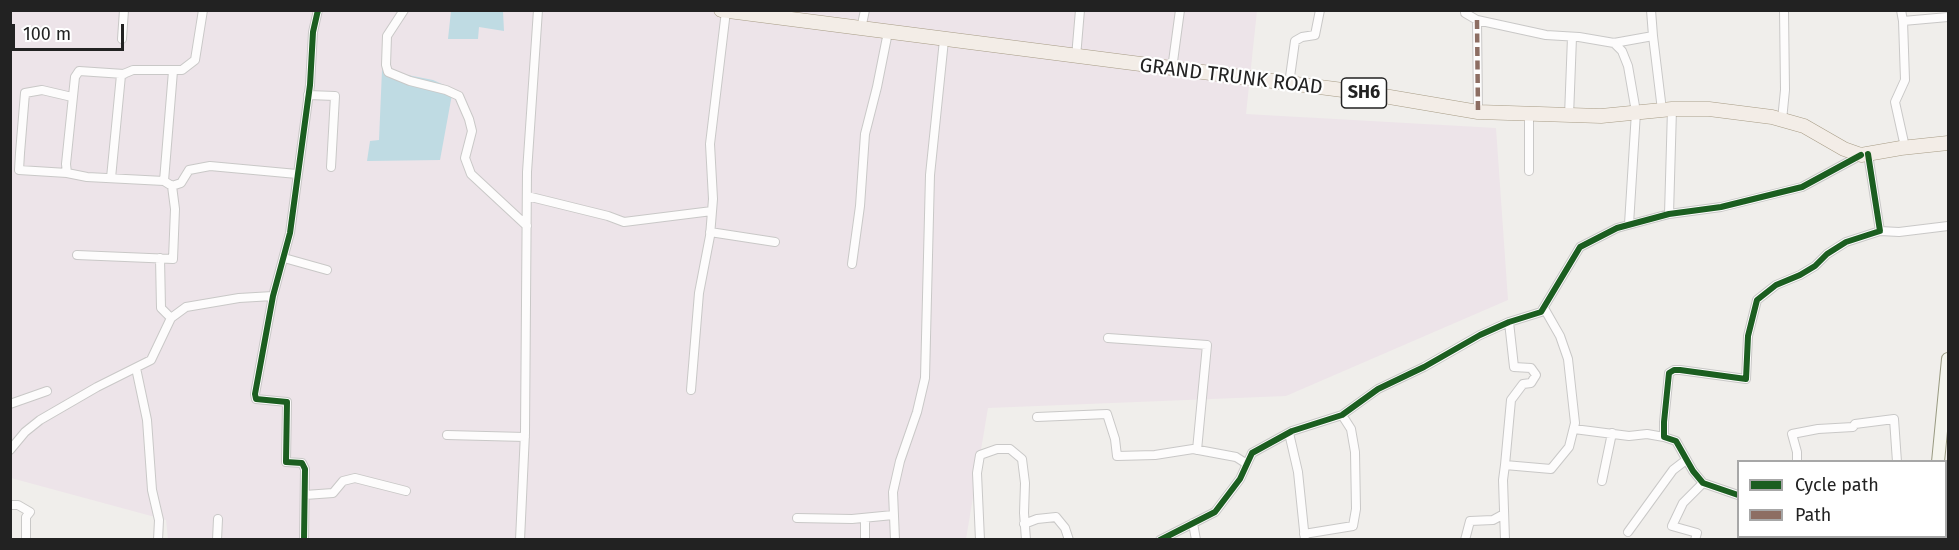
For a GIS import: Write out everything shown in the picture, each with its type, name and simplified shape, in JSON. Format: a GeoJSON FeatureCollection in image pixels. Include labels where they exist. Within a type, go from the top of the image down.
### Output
{"type":"FeatureCollection","features":[{"type":"Feature","properties":{"kind":"main road","name":"GRAND TRUNK ROAD"},"geometry":{"type":"LineString","coordinates":[[724,11],[1366,93],[1478,112],[1601,116],[1667,109],[1709,109],[1782,120],[1804,126],[1844,149],[1864,155]]}},
{"type":"Feature","properties":{"kind":"main road"},"geometry":{"type":"LineString","coordinates":[[1864,155],[1905,147],[1948,143]]}},
{"type":"Feature","properties":{"kind":"main road"},"geometry":{"type":"LineString","coordinates":[[1938,460],[1948,359]]}},
{"type":"Feature","properties":{"kind":"street"},"geometry":{"type":"LineString","coordinates":[[122,39],[124,10]]}},
{"type":"Feature","properties":{"kind":"street"},"geometry":{"type":"LineString","coordinates":[[111,178],[121,75],[132,70],[182,70],[195,60],[203,10]]}},
{"type":"Feature","properties":{"kind":"street"},"geometry":{"type":"LineString","coordinates":[[304,540],[306,469],[302,463],[286,462],[287,402],[256,399],[255,394],[273,296],[291,224],[308,95],[313,32],[318,10]]}},
{"type":"Feature","properties":{"kind":"street"},"geometry":{"type":"LineString","coordinates":[[404,10],[387,36],[386,65],[388,72],[459,96],[472,131],[465,158],[471,174],[527,226]]}},
{"type":"Feature","properties":{"kind":"street"},"geometry":{"type":"LineString","coordinates":[[520,540],[525,437],[527,196],[537,10]]}},
{"type":"Feature","properties":{"kind":"street"},"geometry":{"type":"LineString","coordinates":[[861,29],[865,10]]}},
{"type":"Feature","properties":{"kind":"street"},"geometry":{"type":"LineString","coordinates":[[1076,57],[1080,10]]}},
{"type":"Feature","properties":{"kind":"street"},"geometry":{"type":"LineString","coordinates":[[1172,69],[1180,10]]}},
{"type":"Feature","properties":{"kind":"street"},"geometry":{"type":"LineString","coordinates":[[1289,84],[1295,41],[1302,37],[1315,35],[1320,10]]}},
{"type":"Feature","properties":{"kind":"street"},"geometry":{"type":"LineString","coordinates":[[1465,10],[1465,13],[1477,20],[1546,35],[1614,43],[1653,36]]}},
{"type":"Feature","properties":{"kind":"street"},"geometry":{"type":"LineString","coordinates":[[1650,10],[1667,109],[1669,214]]}},
{"type":"Feature","properties":{"kind":"street"},"geometry":{"type":"LineString","coordinates":[[1782,120],[1785,90],[1784,10]]}},
{"type":"Feature","properties":{"kind":"street"},"geometry":{"type":"LineString","coordinates":[[1901,10],[1905,80],[1895,102],[1905,147]]}},
{"type":"Feature","properties":{"kind":"street"},"geometry":{"type":"LineString","coordinates":[[691,390],[699,293],[712,210],[710,144],[724,11]]}},
{"type":"Feature","properties":{"kind":"street"},"geometry":{"type":"LineString","coordinates":[[1903,21],[1948,17]]}},
{"type":"Feature","properties":{"kind":"street"},"geometry":{"type":"LineString","coordinates":[[1477,20],[1478,112]]}},
{"type":"Feature","properties":{"kind":"street"},"geometry":{"type":"LineString","coordinates":[[852,264],[860,206],[865,134],[888,32]]}},
{"type":"Feature","properties":{"kind":"street"},"geometry":{"type":"LineString","coordinates":[[1569,116],[1572,37]]}},
{"type":"Feature","properties":{"kind":"street"},"geometry":{"type":"LineString","coordinates":[[895,540],[893,492],[925,378],[930,175],[944,40]]}},
{"type":"Feature","properties":{"kind":"street"},"geometry":{"type":"LineString","coordinates":[[1614,43],[1622,51],[1628,66],[1636,112],[1629,224]]}},
{"type":"Feature","properties":{"kind":"street"},"geometry":{"type":"LineString","coordinates":[[67,173],[75,77],[79,71],[124,74]]}},
{"type":"Feature","properties":{"kind":"street"},"geometry":{"type":"LineString","coordinates":[[76,255],[173,259],[175,209],[168,183],[172,71]]}},
{"type":"Feature","properties":{"kind":"street"},"geometry":{"type":"LineString","coordinates":[[72,96],[42,90],[24,93],[19,170],[168,183],[181,183],[189,170],[210,166],[297,174]]}},
{"type":"Feature","properties":{"kind":"street"},"geometry":{"type":"LineString","coordinates":[[308,95],[335,96],[331,167]]}},
{"type":"Feature","properties":{"kind":"street"},"geometry":{"type":"LineString","coordinates":[[1529,114],[1529,171]]}},
{"type":"Feature","properties":{"kind":"street"},"geometry":{"type":"LineString","coordinates":[[1160,540],[1215,512],[1240,479],[1252,453],[1289,433],[1342,415],[1378,388],[1424,367],[1480,335],[1509,322],[1541,312],[1580,247],[1617,228],[1669,214],[1721,207],[1802,187],[1864,155],[1880,231]]}},
{"type":"Feature","properties":{"kind":"street"},"geometry":{"type":"LineString","coordinates":[[527,196],[624,222],[712,210]]}},
{"type":"Feature","properties":{"kind":"street"},"geometry":{"type":"LineString","coordinates":[[1664,437],[1670,373],[1680,370],[1746,379],[1748,336],[1757,300],[1776,285],[1815,266],[1827,254],[1846,242],[1880,231],[1899,232],[1948,226]]}},
{"type":"Feature","properties":{"kind":"street"},"geometry":{"type":"LineString","coordinates":[[710,232],[775,242]]}},
{"type":"Feature","properties":{"kind":"street"},"geometry":{"type":"LineString","coordinates":[[160,258],[161,308],[171,318]]}},
{"type":"Feature","properties":{"kind":"street"},"geometry":{"type":"LineString","coordinates":[[284,258],[327,270]]}},
{"type":"Feature","properties":{"kind":"street"},"geometry":{"type":"LineString","coordinates":[[10,450],[25,432],[40,420],[97,387],[151,360],[171,318],[186,307],[239,298],[273,296]]}},
{"type":"Feature","properties":{"kind":"street"},"geometry":{"type":"LineString","coordinates":[[1505,465],[1551,469],[1569,447],[1574,429],[1568,359],[1560,336],[1544,308]]}},
{"type":"Feature","properties":{"kind":"street"},"geometry":{"type":"LineString","coordinates":[[1505,540],[1505,465],[1511,400],[1523,384],[1531,383],[1536,375],[1531,368],[1514,367],[1509,322]]}},
{"type":"Feature","properties":{"kind":"street"},"geometry":{"type":"LineString","coordinates":[[1108,338],[1207,345],[1197,450]]}},
{"type":"Feature","properties":{"kind":"street"},"geometry":{"type":"LineString","coordinates":[[136,368],[147,420],[152,490],[159,520],[158,540]]}},
{"type":"Feature","properties":{"kind":"street"},"geometry":{"type":"LineString","coordinates":[[10,404],[47,391]]}},
{"type":"Feature","properties":{"kind":"street"},"geometry":{"type":"LineString","coordinates":[[1037,417],[1107,414],[1115,439],[1117,456],[1197,450],[1236,458],[1247,464]]}},
{"type":"Feature","properties":{"kind":"street"},"geometry":{"type":"LineString","coordinates":[[1289,433],[1300,488],[1304,537],[1353,526],[1356,509],[1355,452],[1351,429],[1342,415]]}},
{"type":"Feature","properties":{"kind":"street"},"geometry":{"type":"LineString","coordinates":[[1797,460],[1792,434],[1894,420],[1897,460]]}},
{"type":"Feature","properties":{"kind":"street"},"geometry":{"type":"LineString","coordinates":[[1574,429],[1629,436],[1647,434],[1676,441],[1693,471],[1703,483],[1737,495]]}},
{"type":"Feature","properties":{"kind":"street"},"geometry":{"type":"LineString","coordinates":[[1602,482],[1612,433]]}},
{"type":"Feature","properties":{"kind":"street"},"geometry":{"type":"LineString","coordinates":[[447,435],[525,437]]}},
{"type":"Feature","properties":{"kind":"street"},"geometry":{"type":"LineString","coordinates":[[980,540],[977,473],[980,455],[997,449],[1010,449],[1022,459],[1025,483],[1026,540]]}},
{"type":"Feature","properties":{"kind":"street"},"geometry":{"type":"LineString","coordinates":[[1628,532],[1673,470],[1686,460]]}},
{"type":"Feature","properties":{"kind":"street"},"geometry":{"type":"LineString","coordinates":[[305,495],[333,493],[343,481],[355,478],[406,491]]}},
{"type":"Feature","properties":{"kind":"street"},"geometry":{"type":"LineString","coordinates":[[1695,540],[1697,533],[1672,526],[1683,503],[1703,483]]}},
{"type":"Feature","properties":{"kind":"street"},"geometry":{"type":"LineString","coordinates":[[10,505],[18,505],[30,512],[26,517],[26,540]]}},
{"type":"Feature","properties":{"kind":"street"},"geometry":{"type":"LineString","coordinates":[[1466,540],[1470,521],[1493,520],[1504,514]]}},
{"type":"Feature","properties":{"kind":"street"},"geometry":{"type":"LineString","coordinates":[[797,518],[865,519],[893,515]]}},
{"type":"Feature","properties":{"kind":"street"},"geometry":{"type":"LineString","coordinates":[[1024,524],[1037,519],[1056,517],[1065,528],[1069,540]]}},
{"type":"Feature","properties":{"kind":"street"},"geometry":{"type":"LineString","coordinates":[[217,540],[218,519]]}},
{"type":"Feature","properties":{"kind":"street"},"geometry":{"type":"LineString","coordinates":[[865,519],[865,540]]}},
{"type":"Feature","properties":{"kind":"street"},"geometry":{"type":"LineString","coordinates":[[1193,523],[1196,540]]}},
{"type":"Feature","properties":{"kind":"shaded area"},"geometry":{"type":"Polygon","coordinates":[[[10,11],[1257,11],[1246,114],[1496,128],[1508,300],[1286,396],[988,408],[966,539],[168,539],[166,520],[11,478],[10,11]]]}},
{"type":"Feature","properties":{"kind":"water"},"geometry":{"type":"Polygon","coordinates":[[[451,11],[503,11],[504,31],[479,27],[478,39],[448,39],[451,11]]]}},
{"type":"Feature","properties":{"kind":"water"},"geometry":{"type":"Polygon","coordinates":[[[382,70],[433,80],[453,89],[440,160],[367,161],[370,141],[379,140],[382,70]]]}},
{"type":"Feature","properties":{"kind":"marked path"},"geometry":{"type":"LineString","coordinates":[[1477,20],[1478,112]]}},
{"type":"Feature","properties":{"kind":"cycle path"},"geometry":{"type":"LineString","coordinates":[[304,540],[305,469],[302,463],[286,462],[287,402],[256,399],[255,394],[273,296],[290,233],[310,85],[313,32],[318,10]]}},
{"type":"Feature","properties":{"kind":"cycle path"},"geometry":{"type":"LineString","coordinates":[[1737,495],[1703,483],[1693,471],[1676,441],[1664,437],[1669,373],[1680,370],[1746,379],[1748,336],[1757,300],[1776,285],[1815,266],[1827,254],[1846,242],[1880,231],[1868,154]]}},
{"type":"Feature","properties":{"kind":"cycle path"},"geometry":{"type":"LineString","coordinates":[[1160,540],[1215,512],[1240,479],[1252,453],[1292,431],[1342,415],[1378,389],[1424,367],[1480,335],[1509,322],[1541,312],[1580,247],[1617,228],[1669,214],[1721,207],[1802,187],[1861,155]]}}]}
